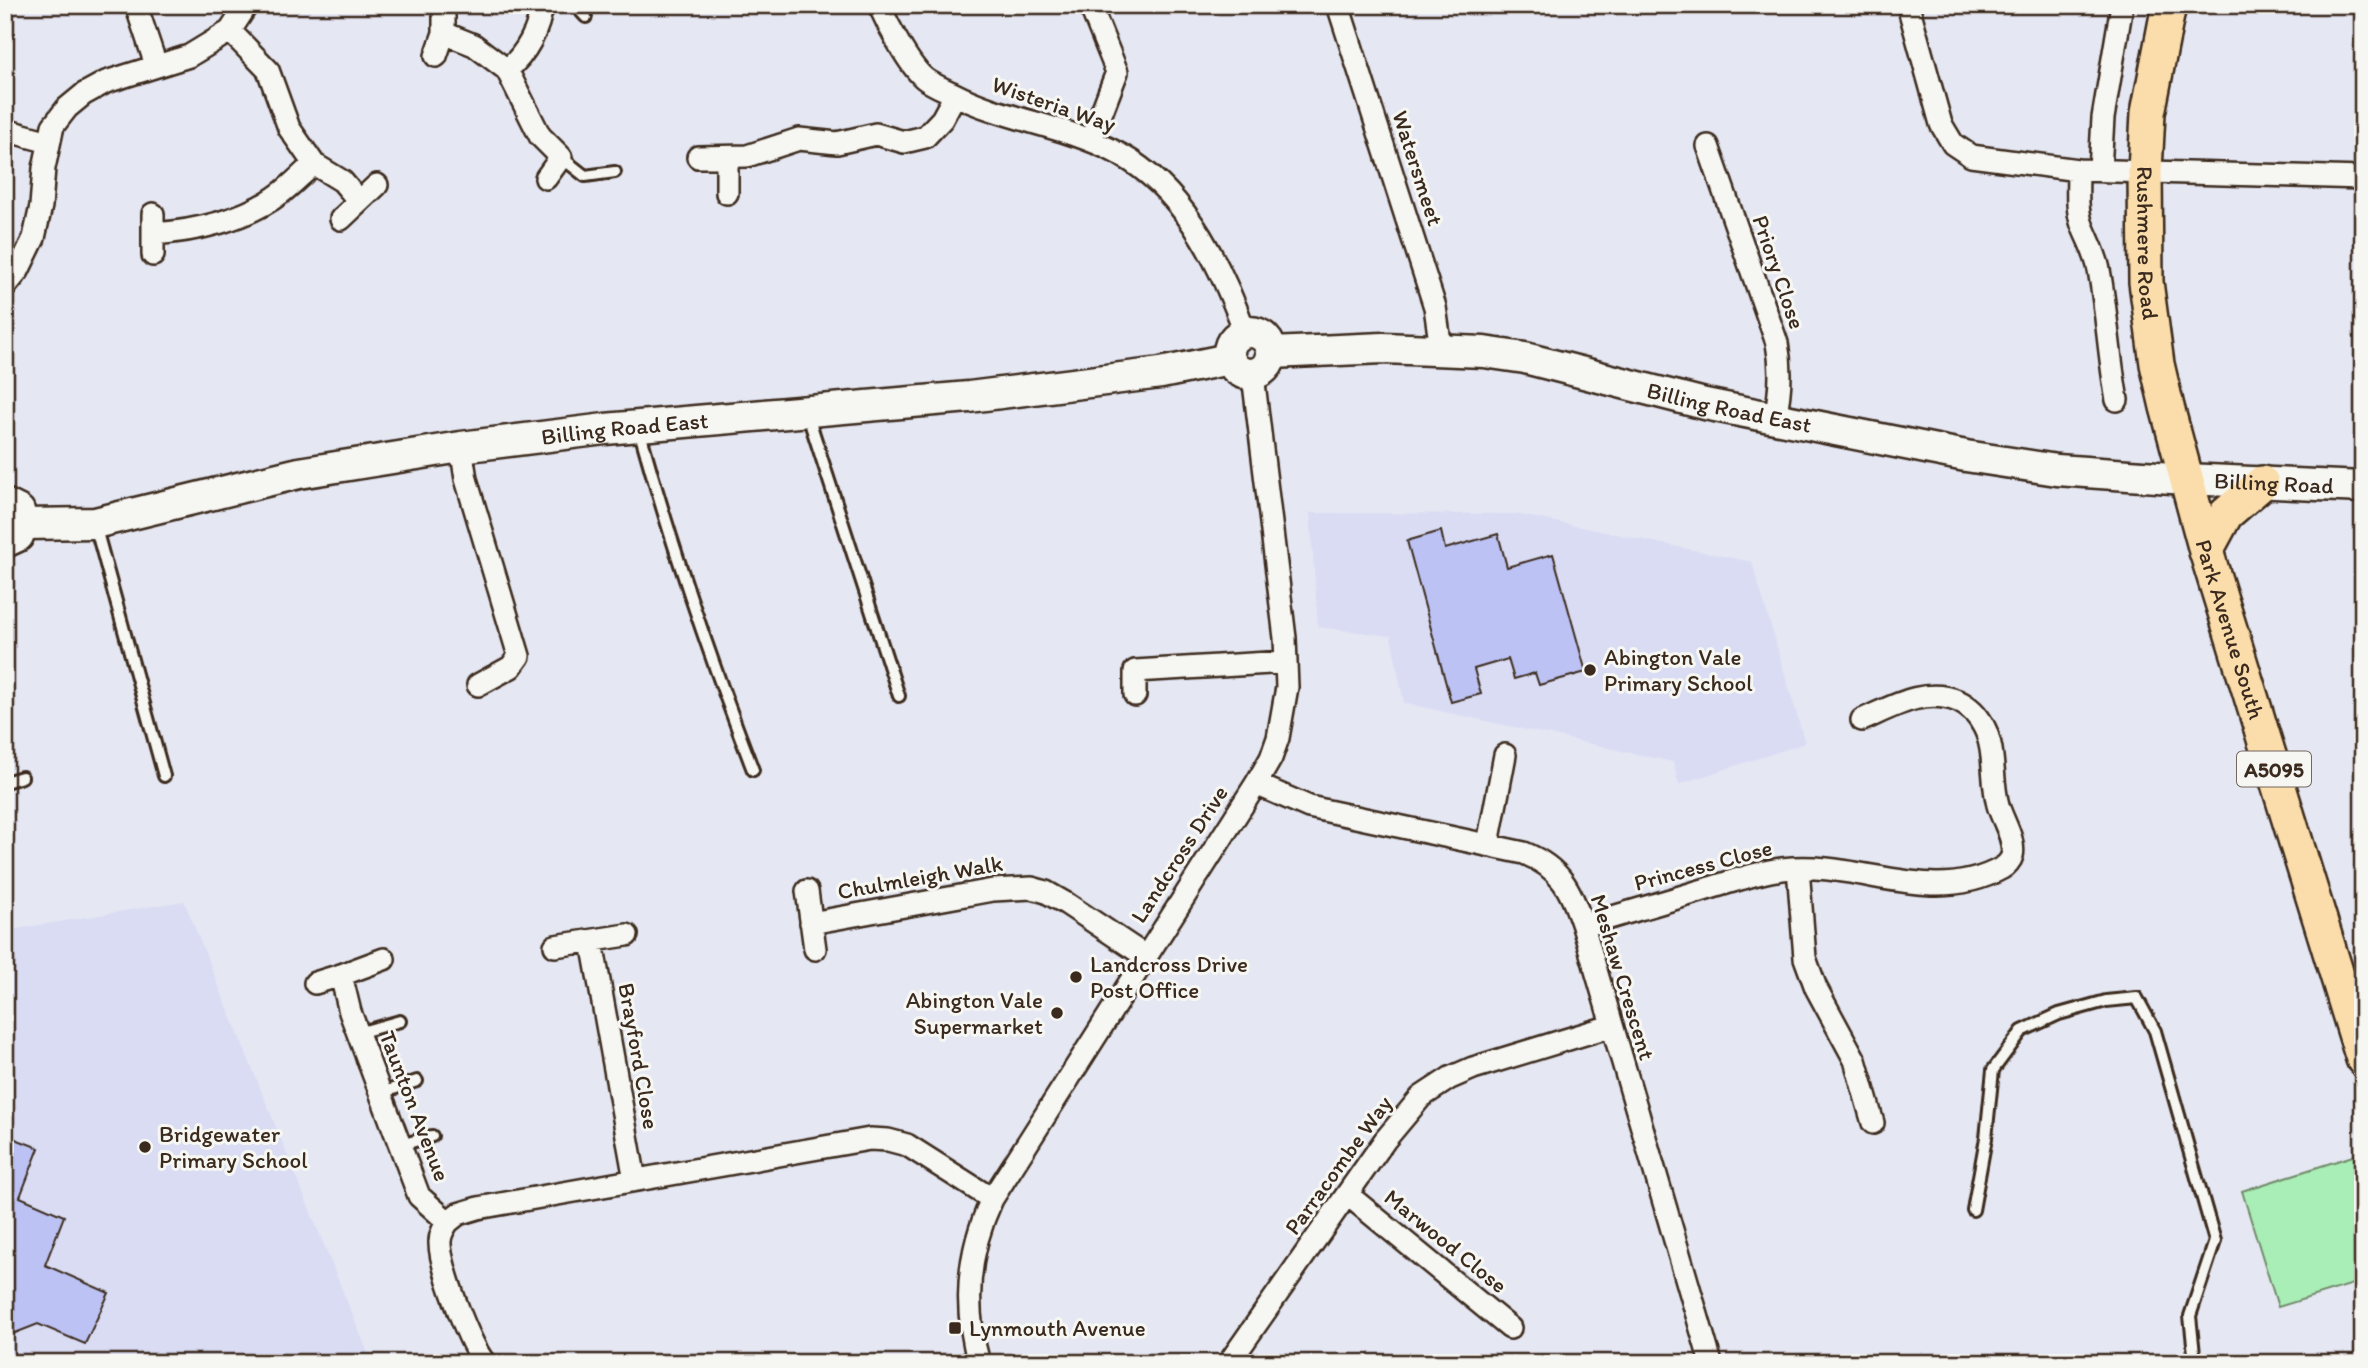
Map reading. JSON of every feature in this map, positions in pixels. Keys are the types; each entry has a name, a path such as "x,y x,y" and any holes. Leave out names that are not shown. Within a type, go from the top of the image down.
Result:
{"main road":[{"name":"Rushmere Road","path":"2169,5 2148,113 2144,172 2146,282 2150,325 2167,407 2186,479"},
{"name":"Park Avenue South","path":"2186,479 2363,1059"},
{"path":"2206,551 2226,514 2262,483"}],"street":[{"path":"136,5 156,65"},
{"path":"5,287 18,271 34,238 53,126 68,108 84,94 106,82 189,56 230,31 247,5"},
{"path":"507,70 521,58 532,38 542,5"},
{"name":"Wisteria Way","path":"879,5 892,32 924,78 955,95 1010,117 1091,139 1132,162 1157,181 1192,223 1212,259 1245,332"},
{"path":"1090,5 1117,72 1091,139"},
{"name":"Watersmeet","path":"1338,5 1435,307 1441,349"},
{"path":"1908,5 1941,124 1952,144 1971,156 2078,170 2363,178"},
{"name":"Rushmere Road","path":"2100,170 2103,118 2122,5"},
{"path":"436,56 444,24 507,70 540,136 561,157 546,178"},
{"path":"230,31 268,70 289,128 314,164 342,181 359,201"},
{"path":"698,157 747,156 800,139 837,143 876,134 904,142 925,137 942,119 955,95"},
{"path":"5,130 49,142"},
{"name":"Priory Close","path":"1708,146 1777,343 1782,366 1781,389 1775,417"},
{"path":"727,158 727,193"},
{"path":"153,234 177,232 249,212 280,194 314,164"},
{"name":"Rushmere Road","path":"2078,170 2081,222 2098,266 2116,400"},
{"path":"341,219 377,186"},
{"path":"1245,332 1235,338 1229,347 1251,362"},
{"name":"Billing Road East","path":"11,524 95,523 299,473 461,446 638,426 807,413 1067,386 1383,348 1441,349 1525,358 1705,404 1966,456 2057,470 2186,479"},
{"name":"Landcross Drive","path":"979,1363 970,1313 970,1268 979,1230 992,1199 1144,956 1256,784 1271,758 1278,738 1284,711 1286,662 1251,362"},
{"path":"461,446 466,479 519,656 511,667 478,685"},
{"name":"Billing Road","path":"2186,479 2363,487"},
{"path":"1135,695 1135,661 1286,662"},
{"name":"Princess Close","path":"1583,926 1766,872 1798,867 1913,884 1934,884 1954,883 2005,867 2012,856 2012,843 1998,805 1989,741 1984,726 1974,712 1959,702 1942,697 1919,697 1862,720"},
{"path":"1489,844 1505,755"},
{"name":"Meshaw Crescent","path":"1256,784 1309,807 1524,853 1549,865 1566,885 1583,926 1712,1363"},
{"name":"Princess Close","path":"1798,867 1805,958 1816,988 1855,1060 1873,1124"},
{"name":"Chulmleigh Walk","path":"811,923 993,890 1032,888 1046,892 1067,904 1144,956"},
{"name":"Chulmleigh Walk","path":"807,891 815,949"},
{"path":"555,946 628,935"},
{"name":"Brayford Close","path":"592,942 635,1180"},
{"path":"315,983 384,959"},
{"name":"Taunton Avenue","path":"341,975 358,1033 419,1196 448,1222"},
{"name":"Parracombe Way","path":"1235,1360 1395,1127 1421,1097 1473,1068 1611,1026"},
{"path":"485,1363 470,1337 442,1258 442,1232 448,1222 458,1214 478,1208 860,1140 888,1140 907,1144 992,1199"},
{"name":"Marwood Close","path":"1348,1195 1510,1328"}],"lane":[{"path":"575,5 586,17"},
{"path":"561,157 585,176 615,172"},
{"path":"807,413 899,695"},
{"path":"638,426 659,500 718,678 753,770"},
{"path":"95,523 164,776"},
{"path":"5,782 22,777"},
{"path":"1973,1210 1986,1138 1993,1070 2021,1031 2059,1014 2106,1001 2137,998 2155,1031 2215,1241 2190,1316 2195,1363"},
{"path":"358,1033 400,1021"},
{"path":"381,1093 417,1081"},
{"path":"401,1145 432,1136"}],"shaded area":[{"name":"Abington Vale Primary School","path":"1310,513 1516,514 1752,562 1805,743 1679,784 1673,762 1404,703 1391,636 1318,627"},
{"name":"Bridgewater Primary School","path":"184,901 372,1363 5,1363 5,931"}],"green space":[{"path":"2359,1154 2363,1167 2363,1281 2278,1307 2242,1191"}],"building":[{"path":"1441,531 1445,549 1498,534 1507,567 1553,554 1586,672 1539,685 1535,673 1514,679 1508,659 1474,669 1481,694 1451,702 1407,541"},
{"path":"5,1135 39,1148 20,1197 64,1216 45,1265 109,1293 85,1344 38,1324 5,1337"}],"place":[{"name":"Abington Vale Primary School","path":"1590,670"},
{"name":"Landcross Drive Post Office","path":"1076,977"},
{"name":"Abington Vale Supermarket","path":"1057,1013"},
{"name":"Bridgewater Primary School","path":"145,1147"},
{"name":"Lynmouth Avenue","path":"955,1328"}]}
